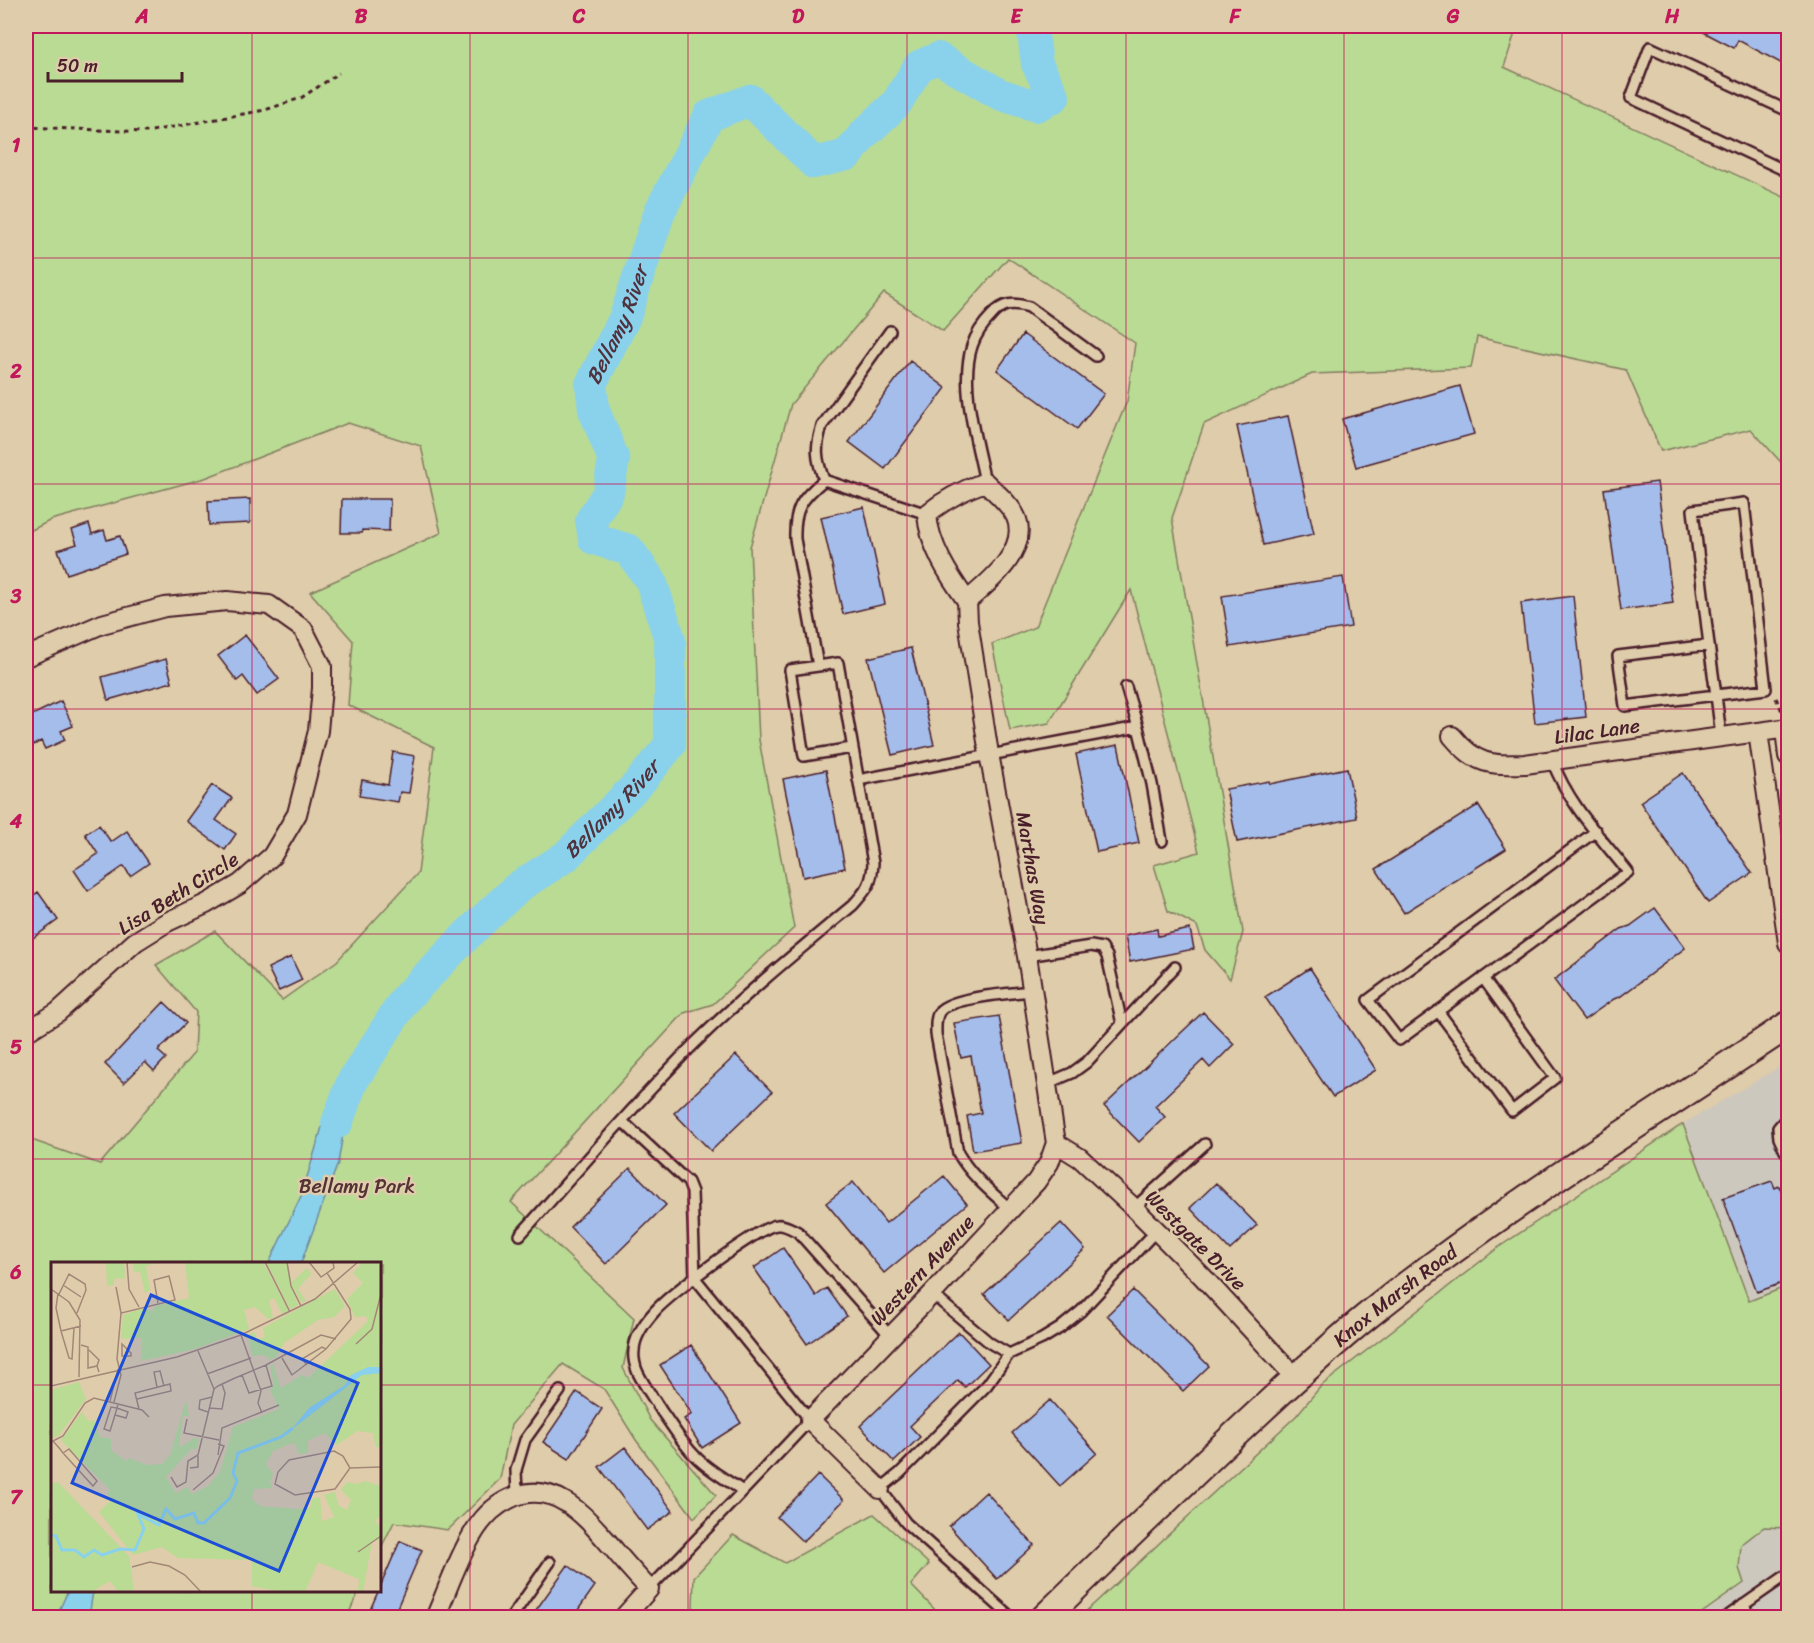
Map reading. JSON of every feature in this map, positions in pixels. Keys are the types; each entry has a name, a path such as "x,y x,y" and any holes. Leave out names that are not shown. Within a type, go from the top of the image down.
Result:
{"main road":[{"name":"Knox Marsh Road","path":"1044,1617 1296,1378 1364,1318 1428,1268 1533,1195 1788,1025"}],"street":[{"path":"927,514 943,500 964,489 985,482 1011,508 1017,519 1019,532 1015,547 1007,562 967,601"},
{"name":"Marthas Way","path":"927,514 928,529 934,545 967,601 968,622 989,754 1027,956 1056,1143"},
{"name":"Lisa Beth Circle","path":"26,657 102,624 165,607 227,601 269,605 303,629 322,666 322,688 318,731 297,814 272,856 240,884 206,904 167,922 135,942 58,1012 26,1032"},
{"path":"1786,725 1788,756"},
{"name":"Lilac Lane","path":"1452,736 1473,757 1486,763 1502,765 1525,764 1758,732 1786,725"},
{"path":"1758,732 1788,943"},
{"name":"Western Avenue","path":"810,1420 1036,1182 1048,1163 1056,1143"},
{"name":"Westgate Drive","path":"1056,1143 1080,1158 1134,1208 1202,1276 1296,1378"},
{"path":"810,1420 879,1489"},
{"path":"437,1617 462,1554 483,1519 499,1504 517,1495 532,1492 553,1496 572,1505 588,1519 649,1589 623,1617"}],"lane":[{"path":"1788,111 1650,47 1631,98 1788,172"},
{"path":"985,482 971,416 968,377 972,346 981,327 995,312 1017,303 1029,307 1096,356"},
{"path":"824,480 818,462 816,445 822,426 890,331"},
{"path":"824,480 927,514"},
{"path":"818,666 795,539 795,521 798,507 807,494 824,480"},
{"path":"1709,645 1618,656 1625,706 1716,695 1766,688 1744,503 1693,510 1709,645 1716,695 1721,736"},
{"path":"520,1235 694,1044 740,1001 853,905 866,891 873,878 873,864 838,663 790,670 804,756 852,748"},
{"path":"1126,687 1152,783 1162,841"},
{"path":"858,780 1138,727"},
{"path":"1552,760 1565,788 1628,872 1399,1040 1368,1000 1596,831"},
{"path":"1027,956 1091,946 1102,948 1107,956 1122,1024"},
{"path":"1046,1084 1072,1073 1087,1062 1175,967"},
{"path":"1438,1011 1512,1111 1555,1078 1483,978"},
{"path":"1010,1209 975,1178 958,1153 936,1034 936,1021 940,1011 961,1000 1032,991"},
{"path":"1788,1116 1778,1128 1779,1138 1788,1153"},
{"path":"622,1121 688,1182 692,1192 695,1278 810,1420 649,1589"},
{"path":"1134,1208 1205,1144"},
{"path":"743,1491 697,1458 683,1442 637,1371 633,1350 641,1329 654,1312 668,1298 755,1234 777,1224 788,1226 798,1232 891,1337"},
{"path":"1012,1617 906,1523 879,1489 900,1473 987,1385 1009,1354 1042,1339 1081,1311 1156,1231"},
{"path":"932,1294 990,1343 1009,1354"},
{"path":"517,1495 516,1470 523,1447 533,1428 560,1391"},
{"path":"511,1617 550,1562"},
{"path":"1725,1617 1788,1574"},
{"path":"1743,1605 1752,1617"}],"path":[{"path":"26,127 146,132 265,110 301,98 339,73"},
{"path":"1766,688 1776,699 1786,725"}],"shaded area":[{"path":"1788,1062 1788,1286 1750,1301 1683,1124"},
{"path":"1764,1527 1788,1528 1788,1617 1696,1618 1744,1583 1739,1568 1741,1545"}],"green space":[{"name":"Bellamy Park","path":"26,26 1501,26 1515,33 1504,67 1788,199 1788,470 1751,429 1661,451 1626,370 1477,337 1471,368 1312,374 1204,424 1172,518 1243,932 1230,979 1205,950 1197,926 1168,911 1154,865 1199,852 1131,590 1049,723 1010,730 992,644 1035,627 1127,401 1135,343 1008,258 943,331 884,293 791,404 750,547 759,740 794,928 713,1004 684,1013 511,1202 634,1318 623,1368 650,1420 716,1495 694,1518 636,1440 604,1389 563,1364 511,1425 500,1479 448,1530 394,1522 381,1548 381,1262 51,1262 51,1592 359,1592 347,1617 26,1617 26,1138 100,1164 194,1053 196,1012 156,965 215,931 282,1000 337,961 418,873 434,747 348,705 353,641 310,592 441,533 421,446 348,423 205,478 51,520 26,533"},
{"path":"1683,1124 1749,1301 1788,1286 1788,1528 1764,1527 1741,1545 1739,1568 1744,1583 1696,1617 1080,1617 1296,1416 1321,1386 1499,1247"},
{"path":"874,1514 929,1564 911,1585 942,1617 698,1617 693,1606 694,1577 733,1535 785,1563"}],"water":[{"path":"352,1082 338,1163 301,1262 269,1262 302,1194 322,1127"},
{"path":"68,1592 93,1592 89,1617 56,1617"}],"building":[{"path":"1692,26 1788,26 1788,67 1738,40 1734,48"},
{"path":"1023,334 1104,394 1077,429 997,370"},
{"path":"910,361 946,388 885,469 849,442"},
{"path":"1460,386 1474,434 1356,467 1342,419"},
{"path":"1288,416 1314,534 1263,545 1237,426"},
{"path":"1657,482 1673,603 1621,610 1604,489"},
{"path":"250,499 250,523 209,525 208,501"},
{"path":"342,499 390,499 389,531 362,530 362,533 341,533"},
{"path":"864,507 885,604 843,614 821,517"},
{"path":"89,524 92,534 104,530 107,540 120,536 126,554 67,574 58,550 77,544 72,530"},
{"path":"1343,577 1351,627 1230,647 1222,596"},
{"path":"1573,596 1586,717 1535,723 1521,603"},
{"path":"245,635 279,679 257,695 243,676 237,681 218,656"},
{"path":"911,648 934,745 892,755 868,658"},
{"path":"166,659 172,682 108,700 102,677"},
{"path":"61,701 73,726 61,731 65,740 45,749 41,741 26,749 26,718"},
{"path":"1118,745 1139,843 1097,852 1076,754"},
{"path":"393,752 415,756 409,793 400,792 398,802 359,796 362,780 388,785"},
{"path":"1347,768 1357,818 1237,842 1226,789 1269,781 1270,784"},
{"path":"826,770 845,868 803,877 783,779"},
{"path":"1683,773 1752,873 1708,903 1640,802"},
{"path":"212,785 232,798 216,820 236,834 225,850 186,821"},
{"path":"1478,805 1506,849 1404,913 1376,869"},
{"path":"99,825 111,842 127,831 149,863 130,876 124,866 88,891 74,870 98,854 85,834"},
{"path":"38,892 58,920 26,943 26,901"},
{"path":"1655,908 1685,948 1621,996 1584,1020 1554,980 1621,929 1630,926"},
{"path":"1157,929 1158,936 1190,929 1194,949 1130,962 1125,936"},
{"path":"291,957 302,980 279,991 268,968"},
{"path":"1310,968 1376,1070 1333,1097 1265,997"},
{"path":"164,1002 186,1023 158,1051 166,1058 154,1071 145,1062 124,1083 105,1064"},
{"path":"1203,1012 1234,1044 1210,1068 1203,1060 1155,1106 1165,1117 1139,1142 1104,1106"},
{"path":"999,1016 1022,1143 973,1151 967,1116 981,1113 971,1056 961,1058 954,1023"},
{"path":"736,1055 772,1092 711,1151 674,1113"},
{"path":"630,1168 666,1205 606,1264 570,1227"},
{"path":"944,1176 967,1204 884,1273 826,1203 853,1182 886,1223"},
{"path":"1772,1181 1775,1188 1779,1186 1782,1192 1788,1190 1788,1281 1757,1292 1723,1198"},
{"path":"1216,1183 1257,1225 1230,1250 1190,1208"},
{"path":"1061,1223 1085,1249 1009,1320 984,1294"},
{"path":"783,1248 816,1296 827,1288 847,1316 807,1344 754,1268"},
{"path":"1133,1290 1209,1366 1183,1391 1107,1315"},
{"path":"959,1332 989,1364 965,1387 958,1380 910,1426 920,1437 894,1462 860,1426"},
{"path":"691,1345 741,1423 702,1448 684,1419 692,1414 660,1365"},
{"path":"577,1392 602,1409 569,1459 543,1442"},
{"path":"1050,1400 1097,1453 1060,1486 1012,1433"},
{"path":"625,1447 673,1511 647,1530 599,1467"},
{"path":"818,1475 844,1500 803,1542 777,1517"},
{"path":"986,1492 1034,1545 997,1579 949,1526"},
{"path":"400,1541 422,1550 393,1617 367,1617 378,1592 381,1592 381,1585"},
{"path":"568,1565 595,1586 573,1617 531,1617"}],"waterway":[{"name":"Bellamy River","path":"337,1123 352,1082 405,999 469,933 518,887 565,857 638,784 670,745 670,640 651,581 629,550 594,539 591,520 608,493 614,460 594,410 591,384 625,317 660,211 709,116 750,100 814,163 847,155 864,134 896,104 919,66 938,58 999,94 1036,106 1054,97 1037,64 1032,26"}]}
